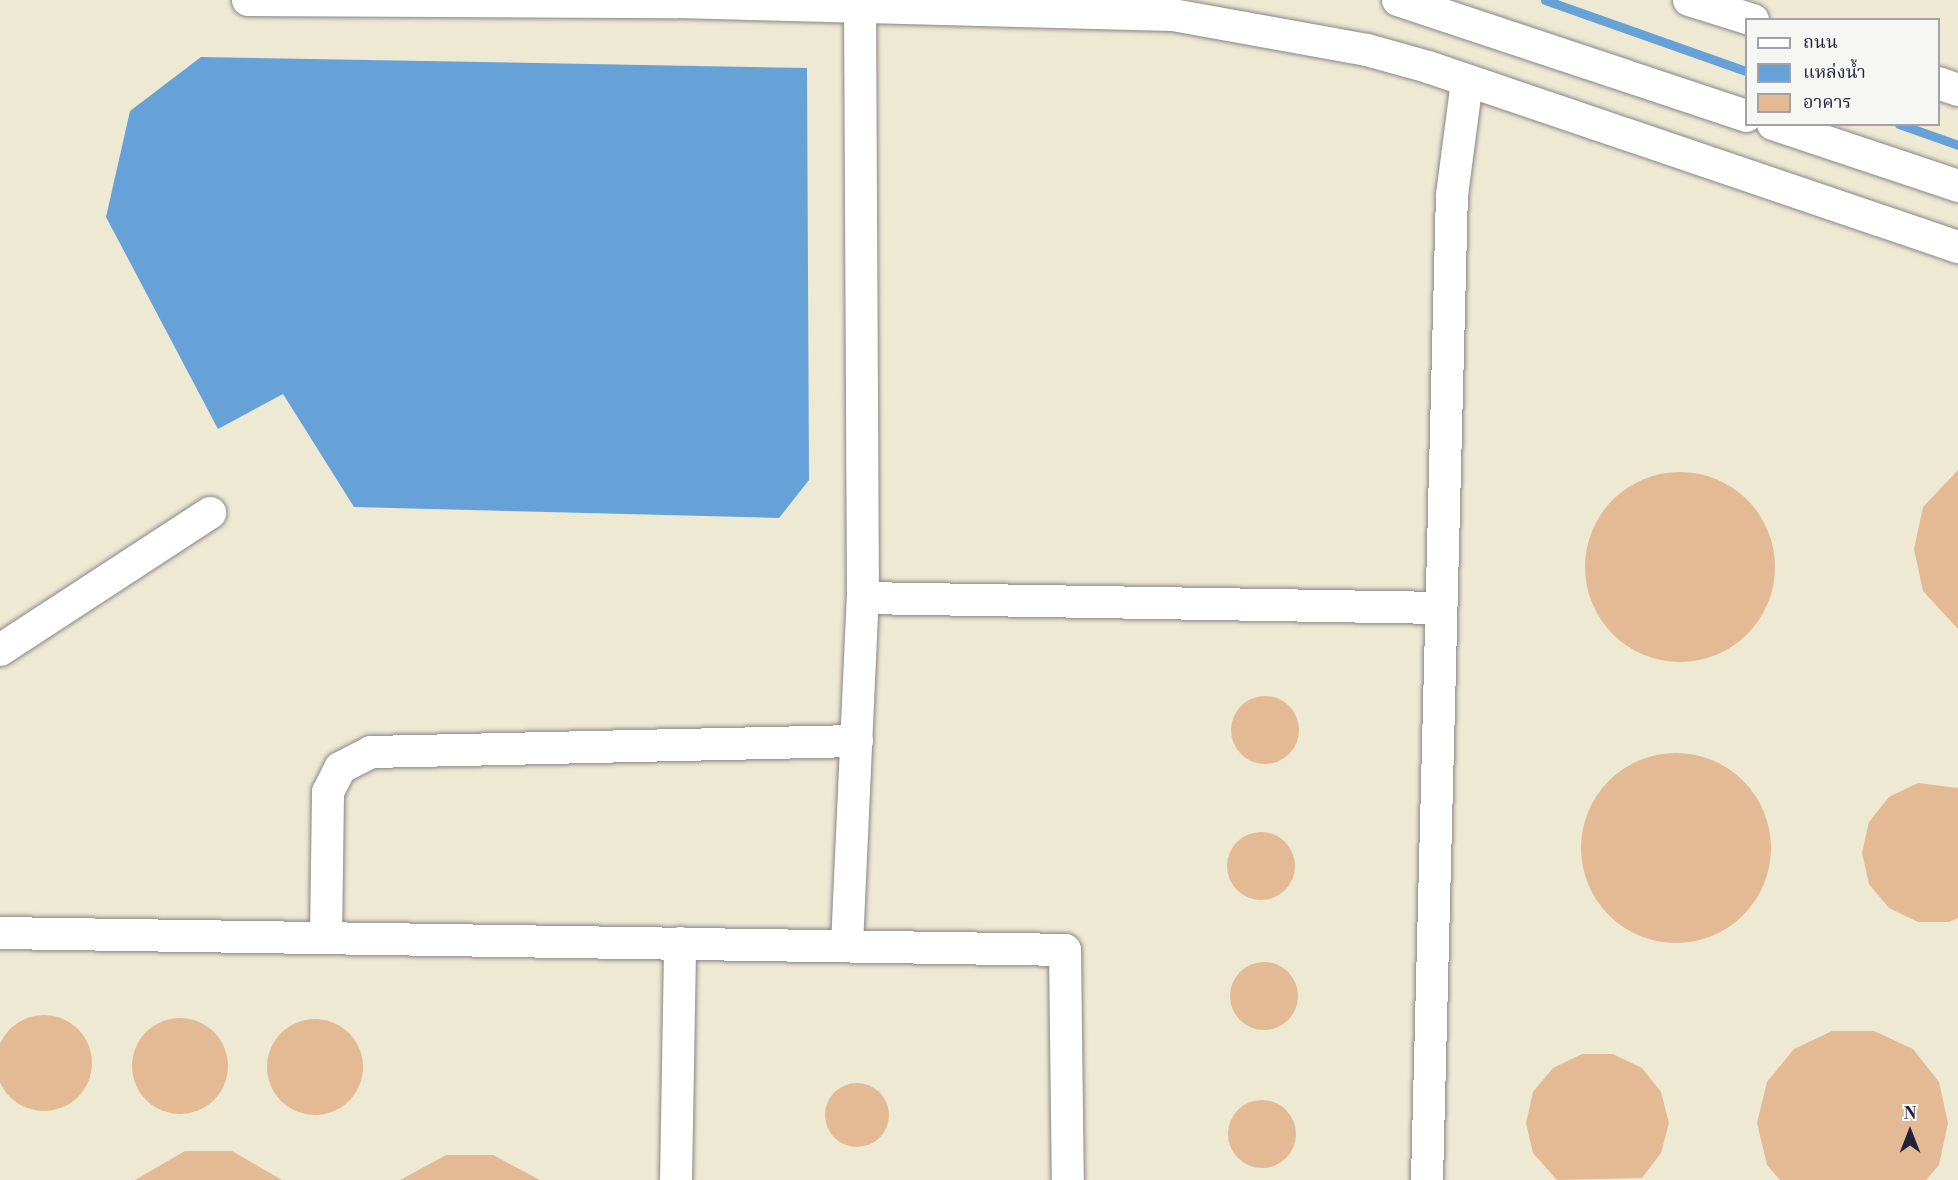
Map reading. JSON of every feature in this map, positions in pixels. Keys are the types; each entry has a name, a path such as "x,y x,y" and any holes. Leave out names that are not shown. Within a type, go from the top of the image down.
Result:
{"lane":[{"path":"248,0 860,7 1173,15 1367,50 1467,81 1958,247"},
{"path":"1398,0 1745,116"},
{"path":"1689,0 1747,18"},
{"path":"847,945 863,598 860,7"},
{"path":"1427,1180 1452,195 1467,81"},
{"path":"1940,84 1958,90"},
{"path":"1779,126 1958,186"},
{"path":"0,650 210,513"},
{"path":"863,598 1441,608"},
{"path":"326,938 327,792 340,768 371,752 857,741"},
{"path":"0,933 1065,950 1068,1180"},
{"path":"676,1180 680,943"}],"water":[{"path":"201,57 807,68 809,480 779,518 354,507 283,394 218,429 106,217 130,111"}],"building":[{"path":"1958,470 1958,629 1923,591 1914,549 1923,507"},
{"path":"1680,472 1716,479 1733,488 1747,500 1759,514 1768,531 1775,567 1768,603 1759,620 1747,634 1733,646 1716,655 1680,662 1644,655 1627,646 1613,634 1601,620 1592,603 1585,567 1592,531 1601,514 1613,500 1627,488 1644,479"},
{"path":"1265,696 1278,699 1289,706 1296,717 1299,730 1296,743 1289,754 1278,761 1265,764 1252,761 1241,754 1234,743 1231,730 1234,717 1241,706 1252,699"},
{"path":"1667,753 1685,753 1721,764 1743,781 1755,795 1764,812 1771,848 1764,884 1755,901 1743,915 1721,932 1704,939 1685,943 1667,943 1631,932 1609,915 1597,901 1585,876 1581,857 1581,839 1592,803 1609,781 1623,769 1648,757"},
{"path":"1918,783 1958,788 1958,918 1949,922 1918,922 1889,908 1869,884 1862,853 1869,822 1889,797"},
{"path":"1261,832 1274,835 1285,842 1292,853 1295,866 1292,879 1285,890 1274,897 1261,900 1248,897 1237,890 1230,879 1227,866 1230,853 1237,842 1248,835"},
{"path":"1264,962 1277,965 1288,972 1295,983 1298,996 1295,1009 1288,1020 1277,1027 1264,1030 1251,1027 1240,1020 1233,1009 1230,996 1233,983 1240,972 1251,965"},
{"path":"35,1016 53,1016 70,1023 84,1037 91,1054 91,1072 84,1089 70,1103 53,1110 35,1110 18,1103 10,1097 -1,1078 -1,1048 4,1037 18,1023"},
{"path":"180,1018 198,1022 214,1032 224,1048 228,1066 224,1084 214,1100 198,1110 180,1114 162,1110 146,1100 136,1084 132,1066 136,1048 146,1032 162,1022"},
{"path":"315,1019 333,1023 349,1033 359,1049 363,1067 359,1085 349,1101 333,1111 315,1115 297,1111 281,1101 271,1085 267,1067 271,1049 281,1033 297,1023"},
{"path":"1832,1031 1874,1031 1913,1049 1939,1082 1948,1123 1939,1165 1926,1180 1780,1180 1767,1165 1757,1123 1767,1082 1794,1049"},
{"path":"1582,1054 1613,1054 1642,1068 1661,1092 1669,1123 1661,1153 1642,1178 1557,1180 1533,1153 1526,1123 1533,1092 1553,1068"},
{"path":"857,1083 869,1085 880,1092 887,1103 889,1115 887,1127 880,1138 869,1145 857,1147 845,1145 834,1138 827,1127 825,1115 827,1103 834,1092 845,1085"},
{"path":"1262,1100 1275,1103 1286,1110 1293,1121 1296,1134 1293,1147 1286,1158 1275,1165 1262,1168 1249,1165 1238,1158 1231,1147 1228,1134 1231,1121 1238,1110 1249,1103"},
{"path":"185,1151 232,1151 282,1180 135,1180"},
{"path":"446,1155 493,1155 540,1180 400,1180"}],"waterway":[{"path":"1545,0 1745,71"},
{"path":"1905,126 1958,145"}]}
